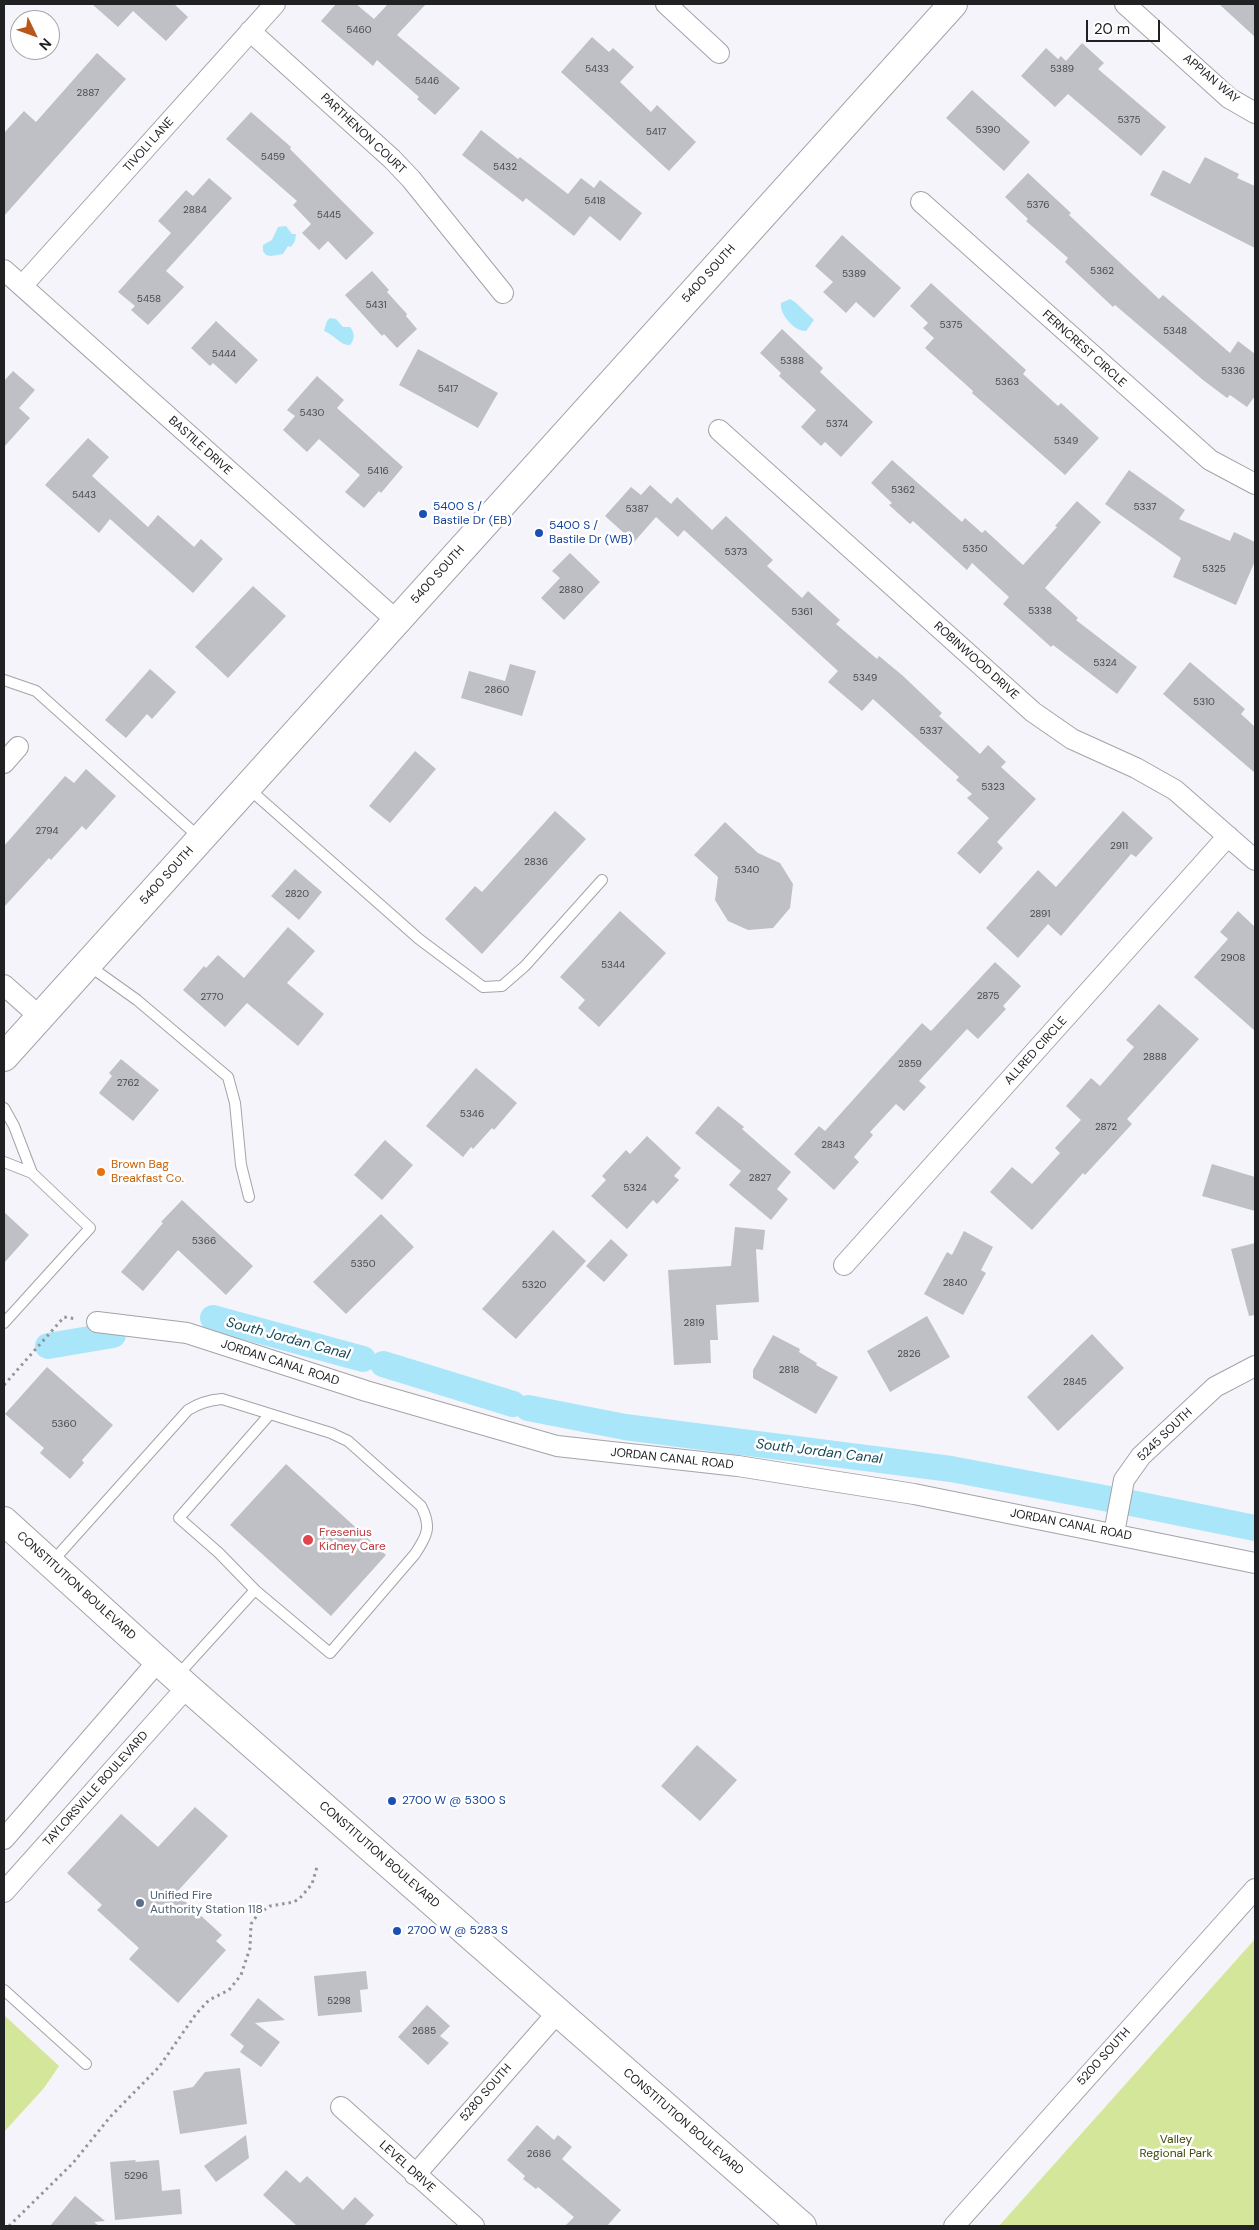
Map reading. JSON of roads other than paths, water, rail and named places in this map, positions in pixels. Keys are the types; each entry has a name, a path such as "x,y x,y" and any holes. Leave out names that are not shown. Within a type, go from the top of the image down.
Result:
{"main road":[{"name":"5400 SOUTH","path":"4,1057 953,4"},
{"name":"CONSTITUTION BOULEVARD","path":"4,1521 174,1674 802,2226"}],"street":[{"path":"666,4 719,53"},
{"name":"APPIAN WAY","path":"1124,4 1229,98 1255,113"},
{"name":"TIVOLI LANE","path":"22,286 250,31 269,6"},
{"name":"PARTHENON COURT","path":"250,31 392,159 411,179 503,293"},
{"name":"FERNCREST CIRCLE","path":"920,202 1210,460 1255,484"},
{"name":"BASTILE DRIVE","path":"4,270 397,621"},
{"name":"ROBINWOOD DRIVE","path":"719,430 1033,712 1072,739 1136,768 1175,790 1255,860"},
{"path":"4,763 18,747"},
{"name":"ALLRED CIRCLE","path":"844,1265 1228,836"},
{"path":"4,985 40,1017"},
{"name":"JORDAN CANAL ROAD","path":"97,1322 187,1333 366,1391 558,1446 738,1466 885,1489 1114,1533 1255,1563"},
{"name":"5245 SOUTH","path":"1114,1533 1124,1480 1141,1456 1215,1387 1255,1366"},
{"path":"4,1839 174,1674"},
{"name":"TAYLORSVILLE BOULEVARD","path":"4,1892 174,1674"},
{"name":"5200 SOUTH","path":"954,2226 1255,1889"},
{"name":"5280 SOUTH","path":"415,2174 558,2012"},
{"name":"LEVEL DRIVE","path":"342,2107 474,2226"}],"lane":[{"path":"4,680 36,691 201,838"},
{"path":"247,787 419,939 483,986 502,986 510,980 525,966 602,880"},
{"path":"87,965 137,1000 228,1076 235,1104 241,1165 249,1197"},
{"path":"4,1108 14,1126 32,1173"},
{"path":"4,1162 32,1173 90,1228 4,1323"},
{"path":"50,1563 188,1410 198,1404 222,1399 331,1433 348,1441 421,1506 428,1519 425,1539 415,1554 330,1653 255,1590 219,1553 179,1518 270,1414"},
{"path":"174,1674 255,1590"},
{"path":"4,1990 86,2064"}],"water":[{"path":"286,226 292,234 296,234 295,241 291,247 288,246 283,254 266,255 263,251 263,245 272,240 278,227"},
{"path":"790,299 814,320 806,331 797,329 785,317 781,303"},
{"path":"330,318 336,319 343,327 350,327 354,336 350,345 343,344 324,331"}],"waterway":[{"name":"South Jordan Canal","path":"213,1318 363,1359"},
{"name":"South Jordan Canal","path":"48,1346 113,1335"},
{"name":"South Jordan Canal","path":"383,1364 513,1404"},
{"name":"South Jordan Canal","path":"528,1408 625,1427 951,1469 1109,1499"},
{"name":"South Jordan Canal","path":"1131,1503 1255,1528"}],"place":[{"name":"5400 S / Bastile Dr (EB)","path":"423,514"},
{"name":"5400 S / Bastile Dr (WB)","path":"539,533"},
{"name":"Brown Bag Breakfast Co.","path":"101,1172"},
{"name":"Fresenius Kidney Care","path":"308,1540"},
{"name":"2700 W @ 5300 S","path":"392,1801"},
{"name":"Unified Fire Authority Station 118","path":"140,1903"},
{"name":"2700 W @ 5283 S","path":"397,1931"}],"park label":[{"name":"Valley Regional Park","path":"1176,2147"}]}
